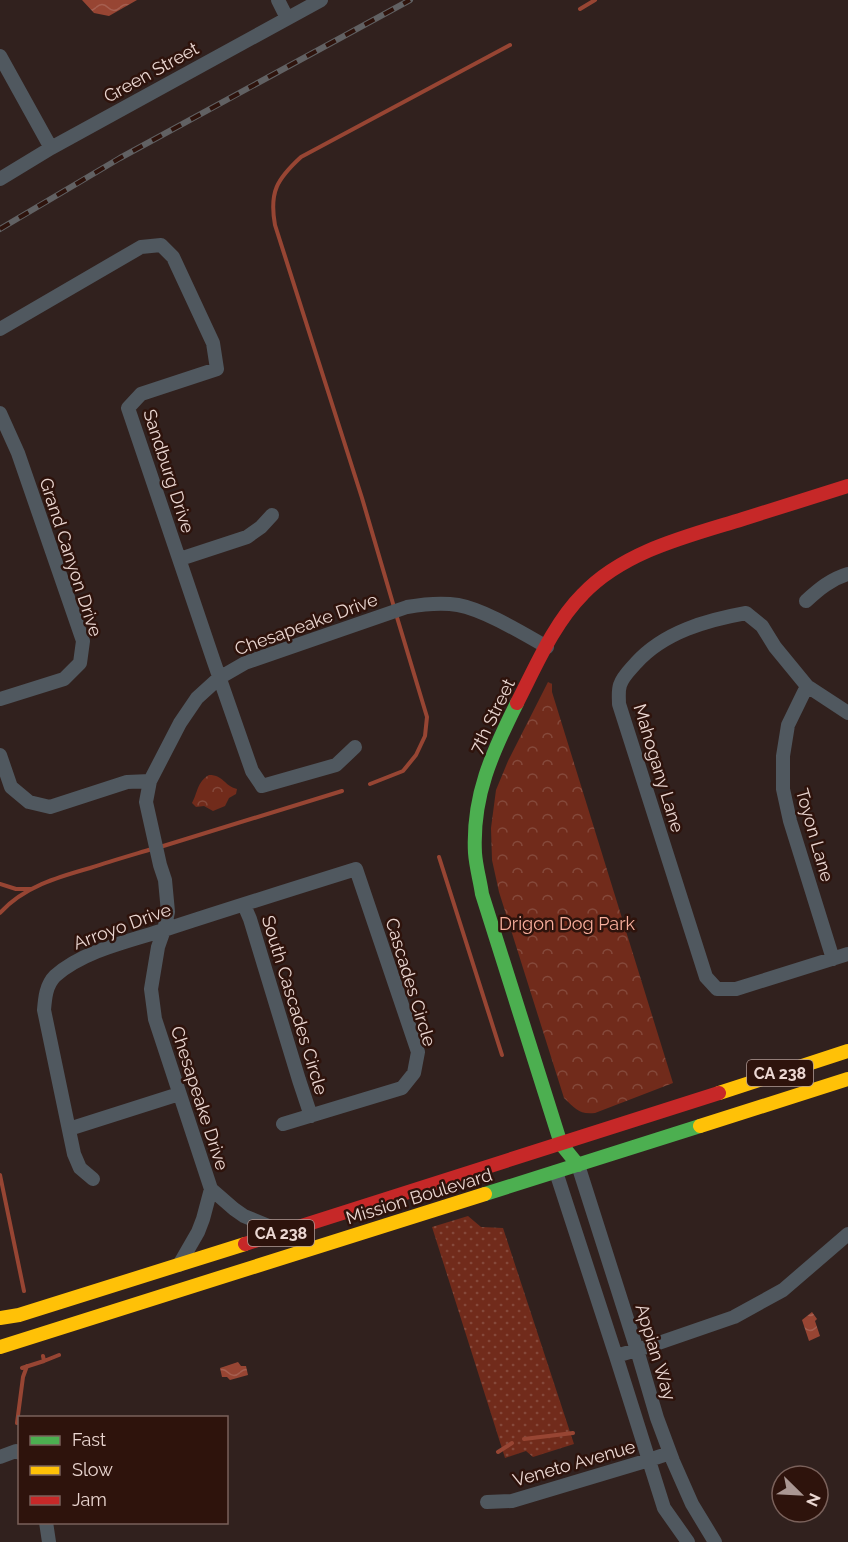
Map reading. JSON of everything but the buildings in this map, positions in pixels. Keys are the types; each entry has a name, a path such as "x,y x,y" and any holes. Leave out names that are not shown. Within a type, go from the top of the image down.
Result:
{"main road":[{"name":"7th Street","path":"578,1165 561,1144 482,894 475,856 475,816 487,765 567,612 590,587 641,553 687,536 848,486"},
{"name":"Mission Boulevard","path":"0,1318 19,1315 179,1265 848,1051"},
{"name":"Mission Boulevard","path":"0,1347 848,1079"},
{"name":"7th Street","path":"556,1172 561,1144"}],"street":[{"path":"278,0 287,18"},
{"name":"Green Street","path":"0,178 321,0"},
{"path":"0,56 51,148"},
{"name":"Sandburg Drive","path":"0,329 141,247 161,245 172,257 213,343 217,369 141,394 128,408 252,771 262,786 336,765 355,747"},
{"name":"Grand Canyon Drive","path":"0,413 18,453 82,641 80,663 64,678 0,699"},
{"path":"180,559 247,537 272,515"},
{"path":"806,601 837,577 848,574"},
{"name":"Chesapeake Drive","path":"283,1232 244,1216 211,1188 155,1019 151,989 158,947 168,912 165,880 146,802 150,781 180,723 197,698 219,678 245,663 407,607 432,603 458,605 480,612 547,647"},
{"name":"Mahogany Lane","path":"807,686 775,647 762,626 746,613 726,616 682,631 661,642 643,656 626,674 619,687 619,704 706,977 717,989 736,989 833,959"},
{"path":"807,686 848,713"},
{"name":"Toyon Lane","path":"807,686 788,725 783,756 783,789 790,821 833,959"},
{"path":"0,754 11,787 29,802 50,807 127,782 150,781"},
{"name":"Arroyo Drive","path":"69,1129 44,1010 45,993 53,978 71,964 122,943 356,869"},
{"name":"Cascades Circle","path":"283,1124 402,1088 414,1073 418,1052 356,869"},
{"name":"South Cascades Circle","path":"244,905 311,1116"},
{"path":"833,959 848,954"},
{"path":"93,1179 80,1168 74,1154 69,1129 179,1094"},
{"name":"Appian Way","path":"578,1165 657,1418 692,1503 715,1542"},
{"path":"556,1172 664,1508 688,1542"},
{"name":"Chesapeake Drive","path":"179,1265 198,1232 211,1188"},
{"path":"616,1356 734,1317 783,1290 848,1234"},
{"path":"0,1456 18,1452"},
{"name":"Veneto Avenue","path":"487,1502 512,1501 670,1453"},
{"path":"46,1524 49,1542"}],"green space":[{"name":"Drigon Dog Park","path":"548,682 552,684 552,692 673,1083 595,1113 581,1112 564,1098 499,892 492,860 491,828 496,790"},
{"path":"209,775 218,777 237,789 236,794 229,798 225,806 213,811 204,806 196,807 192,803 200,784"},
{"path":"468,1216 481,1227 503,1228 574,1444 533,1457 526,1451 505,1458 432,1227"}],"water":[{"path":"82,0 137,0 109,16 94,13"},
{"path":"812,1312 817,1319 815,1321 820,1336 809,1341 802,1320"},
{"path":"238,1362 241,1366 246,1366 248,1375 230,1380 222,1377 220,1368"}],"waterway":[{"path":"580,9 595,0"},
{"path":"394,607 362,498 275,225 274,195 281,179 301,157 510,45"},
{"path":"370,784 403,771 416,755 425,736 427,717 396,614"},
{"path":"160,847 342,791"},
{"path":"0,913 19,896 42,884 152,849"},
{"path":"439,857 502,1055"},
{"path":"0,884 16,889 31,889"},
{"path":"0,1175 24,1291"},
{"path":"44,1361 59,1355"},
{"path":"22,1368 44,1361 43,1356"},
{"path":"17,1423 23,1377 27,1366"},
{"path":"524,1439 573,1433"},
{"path":"498,1452 512,1443"}],"railway":[{"path":"0,229 120,158 410,0"}],"traffic: fast":[{"path":"517,703 492,757 480,794 475,832 476,858 482,894 561,1144 578,1165"},
{"path":"485,1194 700,1126"}],"traffic: slow":[{"path":"719,1093 848,1051"},
{"path":"700,1126 848,1079"},
{"path":"0,1347 485,1194"},
{"path":"0,1318 19,1315 245,1244"}],"traffic: jam":[{"path":"517,703 563,618 599,579 637,556 679,539 848,486"},
{"path":"245,1244 719,1093"}]}
